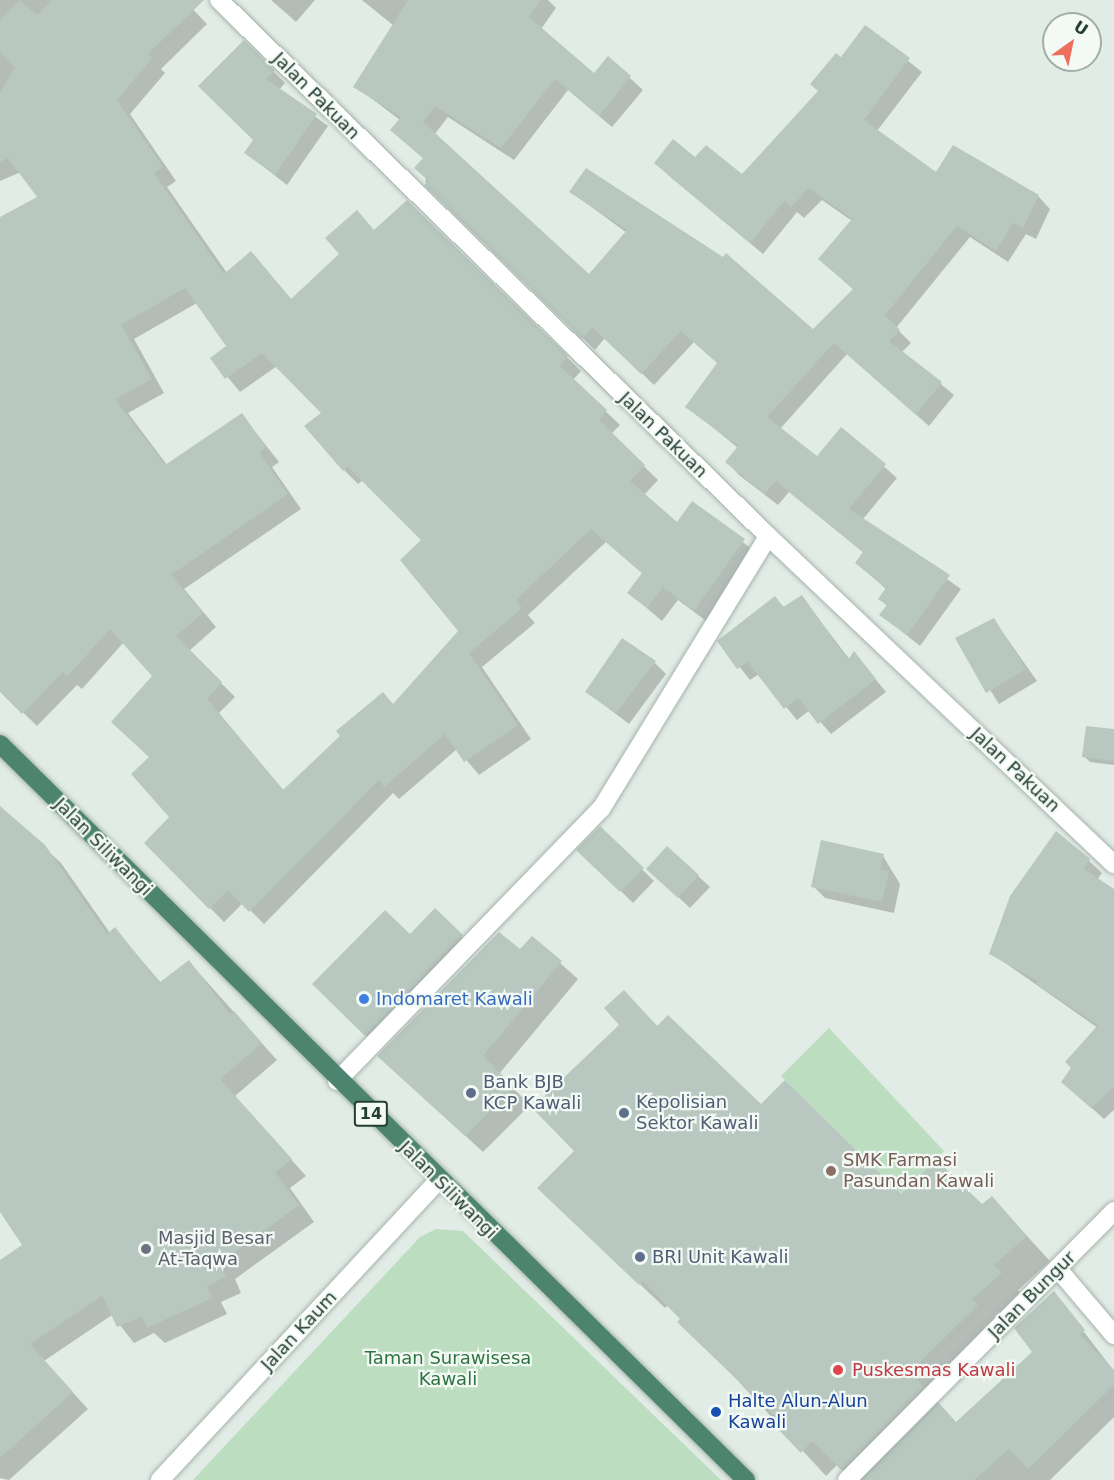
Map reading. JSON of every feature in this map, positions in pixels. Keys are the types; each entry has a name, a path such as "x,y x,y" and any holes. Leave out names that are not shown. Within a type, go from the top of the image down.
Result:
{"highway":[{"name":"Jalan Siliwangi","path":"0,744 438,1181 746,1480"}],"street":[{"name":"Jalan Pakuan","path":"219,0 768,536 1114,864"},
{"path":"337,1081 601,809 768,536"},
{"name":"Jalan Kaum","path":"160,1480 438,1181"},
{"name":"Jalan Bungur","path":"847,1480 1114,1211"},
{"path":"1058,1269 1114,1335"}],"green space":[{"path":"829,1028 944,1151 901,1194 781,1076"},
{"name":"Taman Surawisesa Kawali","path":"436,1229 463,1231 721,1480 193,1480 420,1237"}],"building":[{"path":"20,0 37,15 52,0 204,0 148,54 152,58 117,100 163,167 154,173 224,274 251,251 291,299 339,254 325,238 357,210 374,230 407,200 568,356 560,366 607,410 599,420 645,465 630,481 677,522 692,501 745,539 694,611 663,587 647,608 627,593 642,573 591,529 516,600 522,608 469,653 518,725 464,762 445,734 384,787 379,780 249,912 228,890 209,909 144,843 169,817 131,774 149,757 111,722 152,676 110,629 67,677 63,672 22,714 0,692 0,217 37,197 8,158 0,162 0,92 15,67 0,52 0,20","holes":["185,288 226,346 210,358 225,379 262,353 321,413 304,426 343,471 348,467 421,540 400,560 458,631 393,704 383,692 336,731 340,736 283,790 207,699 222,682 176,636 203,613 171,575 288,494 259,452 266,447 242,413 165,465 115,399 152,379 121,325"]},
{"path":"408,0 541,0 529,17 594,73 608,56 631,76 599,116 555,79 501,148 435,106 423,122 589,274 627,230 569,192 586,168 723,257 726,253 813,329 853,289 818,259 852,219 809,188 791,207 784,201 750,243 654,163 673,139 695,157 706,145 742,174 818,91 810,84 836,53 841,57 865,25 910,58 864,120 936,172 953,145 1039,195 1023,228 1013,223 996,251 957,226 885,315 900,330 889,341 942,382 916,415 834,343 767,417 817,456 841,427 886,464 849,509 950,575 907,635 879,615 887,605 878,599 886,588 855,563 863,552 776,481 765,494 725,462 738,446 685,407 717,363 681,331 641,374 592,327 582,339 424,185 429,181 414,168 423,158 390,130 401,117 353,87"},
{"path":"244,40 275,70 266,79 317,114 275,175 244,153 253,140 198,86"},
{"path":"802,595 848,660 854,651 876,679 818,724 798,698 784,709 748,662 737,669 717,641 775,596 783,607"},
{"path":"994,618 1026,669 986,693 955,638"},
{"path":"622,638 656,661 616,713 585,692"},
{"path":"1086,726 1114,729 1114,761 1082,757"},
{"path":"0,806 45,845 107,934 115,927 159,983 189,960 230,1014 234,1011 262,1043 220,1079 292,1159 275,1172 299,1205 220,1263 226,1277 207,1286 212,1298 147,1328 142,1316 117,1327 102,1296 30,1344 73,1392 0,1458 0,1260 22,1245 0,1212"},
{"path":"600,826 644,868 620,892 576,850"},
{"path":"1056,831 1090,859 1084,869 1114,889 1114,1087 1091,1108 1061,1082 1071,1068 1065,1062 1098,1025 1036,984 1038,981 989,954 1010,896"},
{"path":"821,840 884,854 880,870 889,871 882,902 811,887"},
{"path":"667,846 699,875 678,898 646,869"},
{"path":"435,908 463,935 365,1036 312,984 385,910 410,934"},
{"path":"499,932 520,949 532,936 562,961 483,1056 514,1087 465,1136 377,1056"},
{"path":"624,990 657,1026 668,1015 761,1104 785,1080 901,1194 936,1159 982,1204 992,1196 1027,1236 994,1265 1002,1273 972,1299 978,1305 910,1372 924,1387 841,1470 812,1441 801,1453 776,1427 781,1422 677,1322 680,1319 643,1281 639,1285 537,1188 574,1151 532,1108 619,1025 604,1008"},
{"path":"1054,1291 1085,1330 1080,1335 1114,1370 1114,1385 1028,1469 1009,1449 974,1480 863,1480 939,1403 956,1422 1032,1352 1014,1328"}],"place":[{"name":"Indomaret Kawali","path":"364,999"},
{"name":"Bank BJB KCP Kawali","path":"471,1093"},
{"name":"Kepolisian Sektor Kawali","path":"624,1113"},
{"name":"SMK Farmasi Pasundan Kawali","path":"831,1171"},
{"name":"Masjid Besar At-Taqwa","path":"146,1249"},
{"name":"BRI Unit Kawali","path":"640,1257"},
{"name":"Puskesmas Kawali","path":"838,1370"},
{"name":"Halte Alun-Alun Kawali","path":"716,1412"}]}
